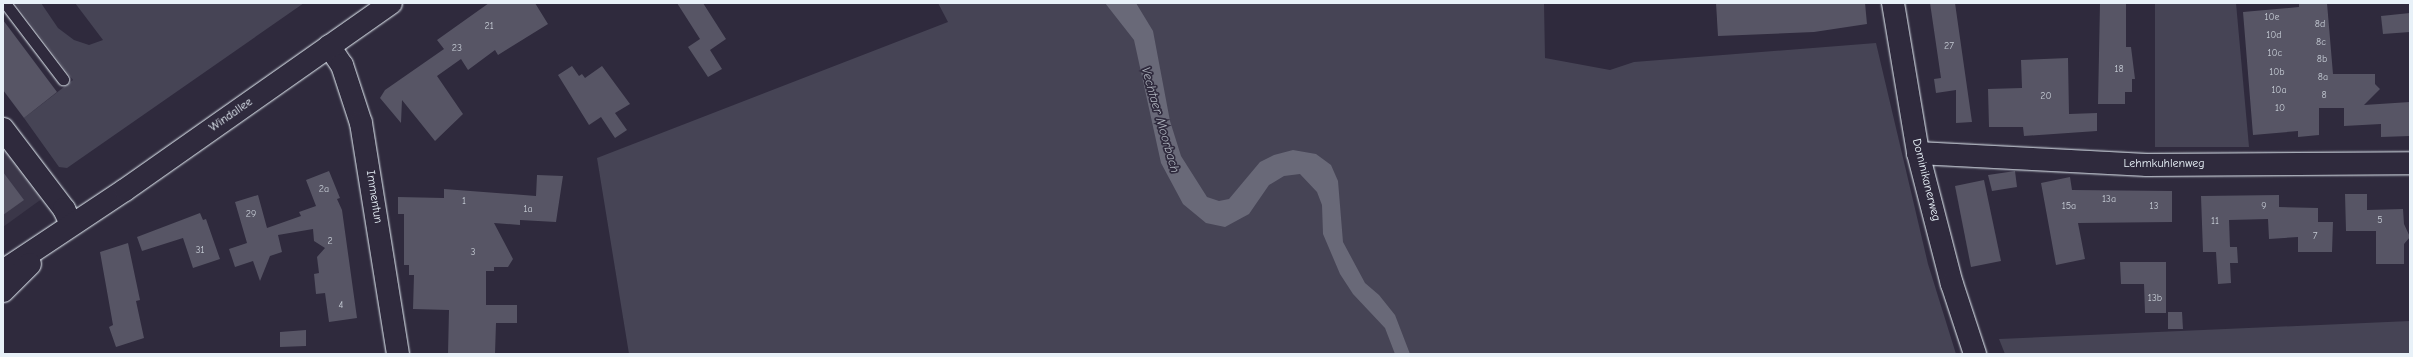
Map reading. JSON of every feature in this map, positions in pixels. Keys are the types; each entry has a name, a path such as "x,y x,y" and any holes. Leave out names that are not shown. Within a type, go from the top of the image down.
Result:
{"street":[{"name":"Windallee","path":"3,271 71,224 125,190 391,3"},
{"name":"Dominikanerweg","path":"1893,3 1918,153 1952,284 1975,354"},
{"name":"Immentun","path":"329,46 342,65 361,123 398,354"},
{"path":"3,129 64,209 71,224"},
{"name":"Lehmkuhlenweg","path":"1918,153 2147,164 2410,163"},
{"name":"Windallee","path":"3,291 71,224"}],"lane":[{"path":"4,3 63,79"}],"shaded area":[{"path":"15,3 41,3 58,28 74,40 89,45 103,40 75,3 304,3 67,168 59,167 24,118 73,80"},
{"path":"938,3 1544,3 1545,58 1610,70 1634,62 1876,43 1928,264 1956,354 629,354 597,158 948,22"},
{"path":"2155,3 2236,3 2249,147 2155,147"},
{"path":"3,146 43,198 3,227"},
{"path":"2410,321 2410,354 2005,354 1999,339"}],"water":[{"name":"Vechtaer Moorbach","path":"1105,3 1136,3 1153,31 1170,121 1181,156 1207,197 1219,201 1229,199 1260,162 1274,155 1293,150 1316,154 1331,165 1338,181 1343,242 1365,283 1379,295 1395,315 1410,354 1395,354 1385,328 1353,294 1340,274 1323,234 1322,205 1317,192 1300,174 1284,176 1269,185 1249,214 1225,227 1206,223 1183,204 1161,163 1134,40"}],"building":[{"path":"489,3 535,3 548,24 498,55 495,50 468,70 461,59 437,76 463,114 435,141 402,100 401,123 380,98 385,90 444,49 437,40"},
{"path":"677,3 703,3 726,39 710,50 722,69 708,77 688,47 700,39"},
{"path":"1716,3 1865,3 1867,24 1814,32 1718,36"},
{"path":"1930,3 1955,3 1972,122 1956,123 1956,90 1936,93 1934,79 1941,78"},
{"path":"2100,3 2126,3 2126,47 2131,47 2135,79 2132,79 2132,92 2125,92 2125,104 2098,104"},
{"path":"2299,3 2327,3 2333,74 2375,74 2375,84 2380,89 2364,105 2410,102 2410,136 2381,137 2381,124 2344,126 2344,108 2319,108 2319,135 2298,137 2298,131 2253,135 2243,12 2299,7"},
{"path":"2410,13 2410,32 2383,34 2381,16"},
{"path":"3,20 57,92 24,118 3,90"},
{"path":"2068,58 2069,114 2097,113 2097,131 2024,136 2023,127 1989,127 1988,89 2022,88 2021,60"},
{"path":"572,66 579,76 582,74 585,78 602,66 630,104 615,113 627,130 615,138 601,117 589,125 558,75"},
{"path":"329,171 340,198 337,199 342,210 357,318 329,322 325,293 316,294 314,274 319,273 317,257 325,248 314,241 313,229 278,235 282,252 270,256 260,281 253,261 235,267 229,249 247,243 235,202 258,195 267,228 301,216 299,212 316,206 306,180"},
{"path":"2015,171 2017,187 1992,191 1988,175"},
{"path":"3,172 24,200 3,215"},
{"path":"537,175 563,176 556,222 520,220 520,225 494,223 513,259 508,267 494,267 494,271 486,271 486,305 517,305 517,323 496,323 495,354 448,354 449,310 413,309 414,275 409,275 409,265 404,265 404,214 398,214 398,197 444,198 444,189 536,196"},
{"path":"2070,177 2072,190 2172,191 2172,222 2078,223 2085,259 2056,265 2041,183"},
{"path":"1984,180 2001,261 1971,267 1955,186"},
{"path":"2345,194 2367,194 2367,210 2403,209 2404,224 2410,237 2404,244 2404,264 2376,264 2376,231 2346,231"},
{"path":"2279,195 2279,207 2318,208 2318,222 2333,222 2332,252 2298,252 2298,237 2269,239 2268,219 2229,220 2230,247 2237,247 2238,263 2230,263 2231,283 2218,284 2216,252 2203,252 2201,196"},
{"path":"200,213 203,220 206,219 220,259 193,268 183,238 142,251 137,237"},
{"path":"128,243 140,300 136,301 144,338 116,347 109,327 113,325 100,252"},
{"path":"2120,262 2166,262 2166,313 2145,313 2144,284 2121,284"},
{"path":"2168,312 2182,312 2183,329 2168,329"},
{"path":"306,330 306,346 280,347 280,332"}]}
